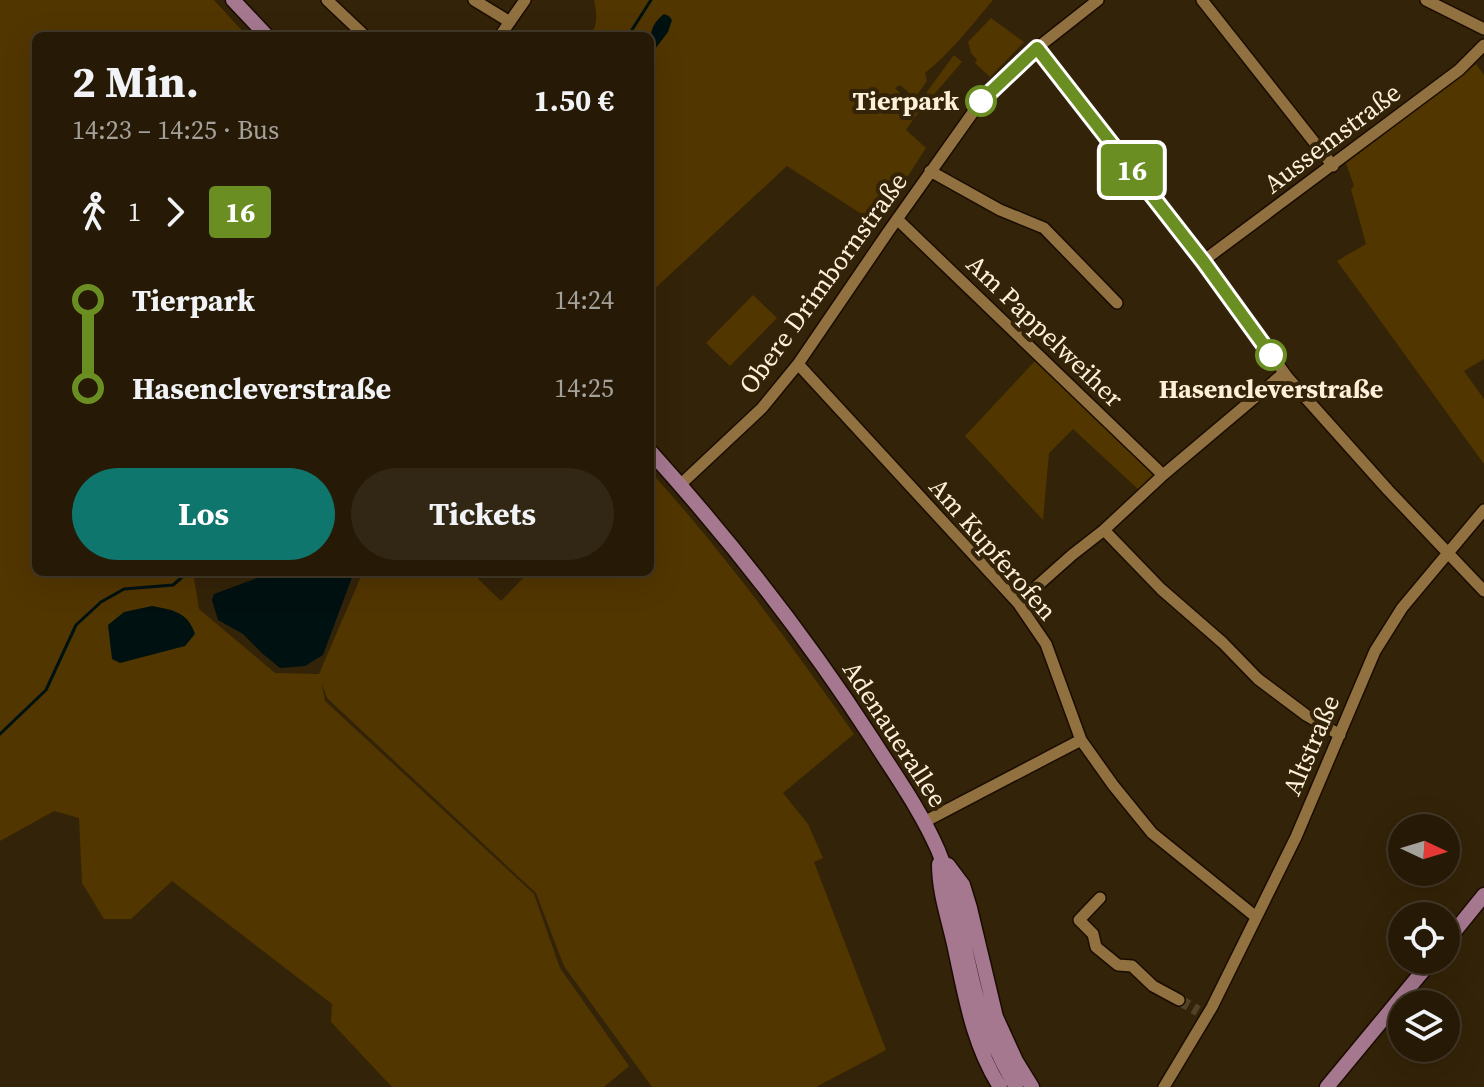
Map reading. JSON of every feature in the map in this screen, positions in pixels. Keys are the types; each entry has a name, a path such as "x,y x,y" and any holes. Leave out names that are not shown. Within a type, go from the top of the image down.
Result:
{"main road":[{"path":"233,0 263,32"},
{"name":"Adenauerallee","path":"654,456 737,552 813,651 924,822 952,888 987,1029 1016,1087"},
{"path":"939,852 940,891 970,1019 985,1059 1000,1087"},
{"path":"939,852 963,885 996,1017 1032,1087"},
{"path":"1460,925 1484,895"},
{"path":"1327,1087 1421,974"},
{"path":"985,1059 990,1087"}],"street":[{"path":"327,0 361,32"},
{"path":"474,0 510,22"},
{"path":"503,32 525,0"},
{"name":"Obere Drimbornstraße","path":"680,485 762,408 798,364 981,101 1037,48 1098,0"},
{"path":"1202,0 1333,166"},
{"path":"1426,0 1484,29"},
{"name":"Aussemstraße","path":"1203,261 1459,70 1484,45"},
{"path":"1037,48 1203,261 1284,373 1484,591"},
{"name":"Obere Drimbornstraße","path":"930,171 1000,210 1044,228 1117,303"},
{"name":"Am Pappelweiher","path":"897,219 1163,475"},
{"name":"Am Kupferofen","path":"798,364 1018,603 1046,644 1081,740 1152,833 1256,917"},
{"path":"1018,603 1284,373"},
{"name":"Altstraße","path":"1164,1087 1296,837 1375,651 1402,608 1484,510"},
{"path":"1104,530 1161,589 1223,643 1258,679 1306,715 1340,735"},
{"path":"924,822 1081,740"},
{"path":"1100,898 1079,920 1093,934 1096,947 1118,965 1132,966 1153,986 1179,1000"}],"shaded area":[{"path":"0,0 214,0 243,32 32,32 32,576 194,576 199,609 275,673 319,674 361,576 475,576 501,601 525,576 654,576 654,476 705,534 854,734 783,793 808,824 823,858 814,862 886,1050 816,1087 652,1087 564,966 536,893 327,698 322,684 325,701 534,894 560,968 629,1066 604,1087 392,1087 331,1022 332,1004 172,881 131,919 104,919 82,883 79,818 54,811 0,841"},
{"path":"594,0 993,0 952,48 925,73 927,81 915,98 900,85 895,88 910,103 889,113 914,105 920,110 906,130 926,148 877,224 787,166 654,289 654,32 592,32 596,10"},
{"path":"664,14 672,20 668,32 654,49 654,32 652,32"},
{"path":"991,18 1024,42 990,77 975,63 977,60 968,42"},
{"path":"954,55 962,62 925,105 920,101"},
{"path":"1476,64 1484,75 1484,359 1464,371 1484,399 1484,464 1337,261 1366,244 1346,163"},
{"path":"753,295 777,318 730,366 706,343"},
{"path":"1035,361 1154,474 1140,491 1073,429 1049,453 1043,520 965,436"},
{"path":"263,576 353,576 323,655 305,666 280,668 243,634 218,620 212,600 214,594"},
{"path":"152,606 184,617 195,634 185,646 120,663 112,659 108,625 124,612"}],"waterway":[{"path":"631,32 651,0"},
{"path":"0,734 46,690 76,625 101,602 124,589 173,585 183,576"}],"tunnel":[{"path":"1179,1000 1198,1011"}],"bus line":[{"name":"16","path":"981,101 1037,48 1203,261 1271,355"}],"place":[{"name":"Tierpark","path":"981,101"},
{"name":"Hasencleverstraße","path":"1271,355"}]}
